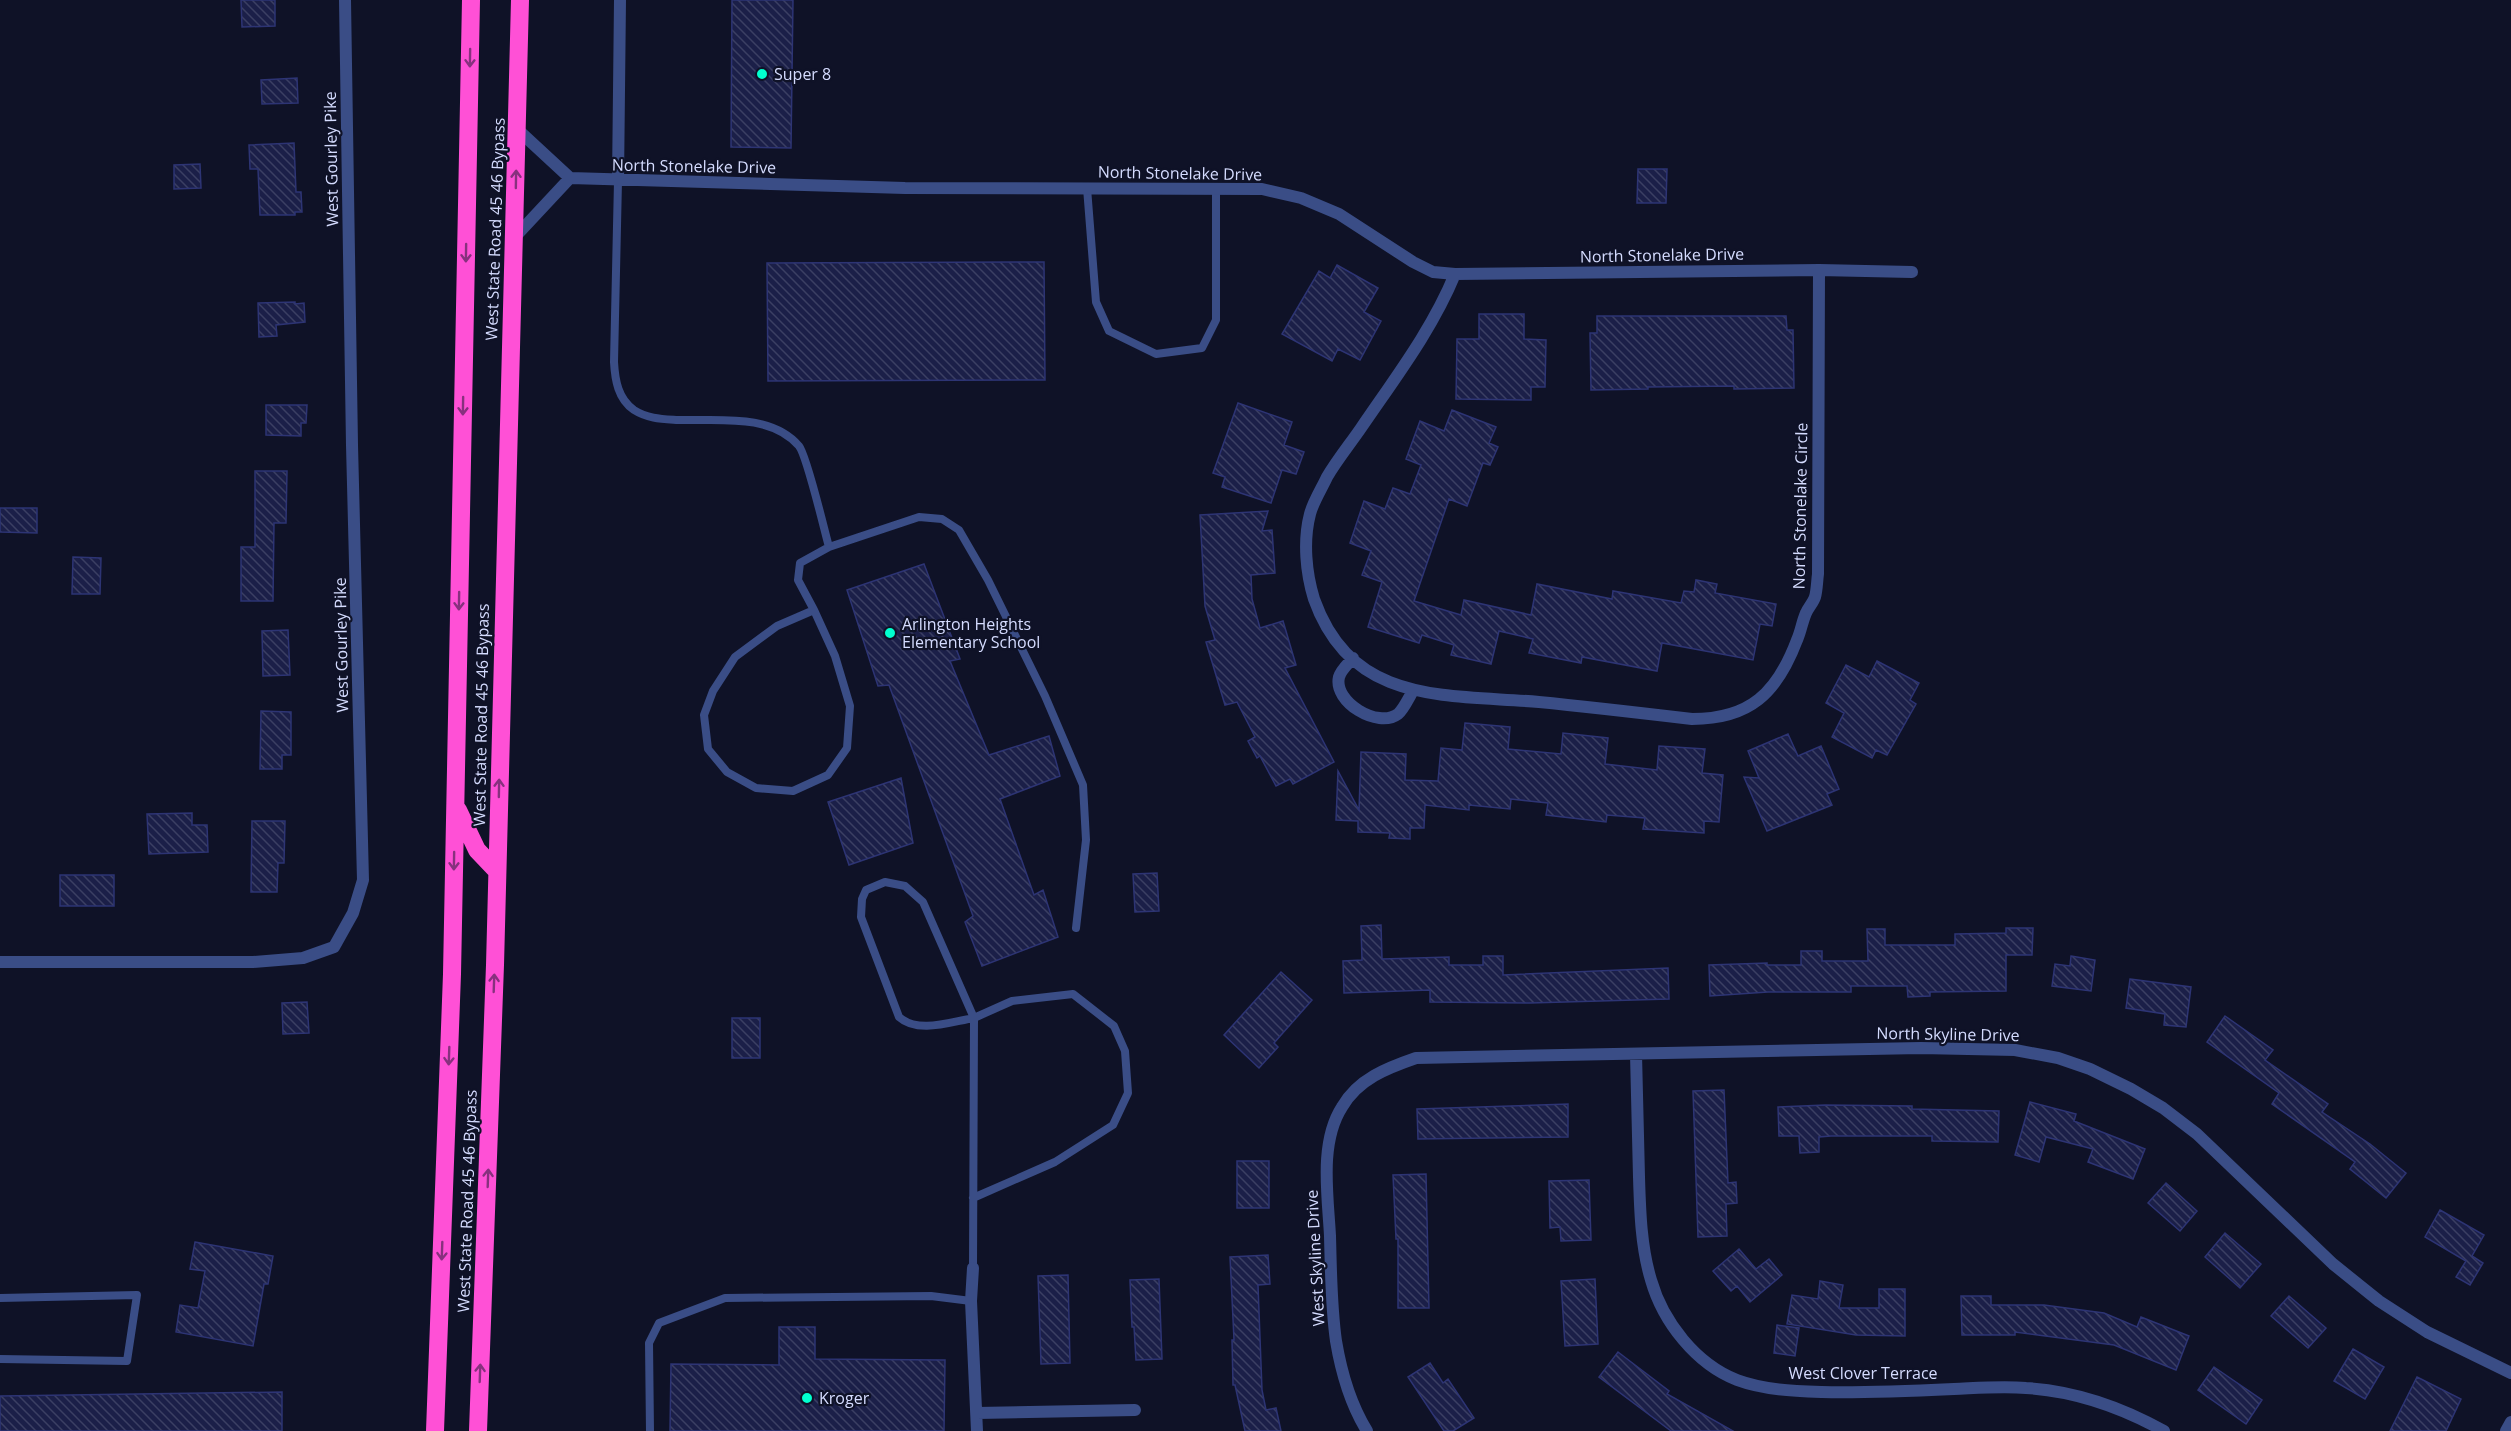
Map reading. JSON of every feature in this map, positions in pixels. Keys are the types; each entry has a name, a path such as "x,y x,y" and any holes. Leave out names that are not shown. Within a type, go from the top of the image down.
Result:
{"highway":[{"name":"West State Road 45 46 Bypass","path":"435,1431 449,1078 471,0"},
{"name":"West State Road 45 46 Bypass","path":"478,1431 497,871 520,0"},
{"path":"455,802 477,850 497,871"}],"street":[{"name":"West Gourley Pike","path":"0,962 253,962 303,958 333,947 353,913 363,880 352,445 345,0"},
{"path":"618,181 620,0"},
{"path":"514,238 570,178 517,129"},
{"name":"North Stonelake Drive","path":"570,178 905,188 1262,189 1301,198 1338,214 1413,262 1433,272 1455,274 1819,270 1912,272"},
{"name":"North Stonelake Circle","path":"1455,274 1443,305 1328,475 1310,513 1306,556 1309,583 1321,617 1335,639 1353,658 1377,677 1413,691 1692,719 1727,717 1744,710 1760,699 1771,687 1791,656 1806,613 1815,598 1818,574 1819,270"},
{"path":"1353,658 1340,674 1338,686 1344,701 1372,717 1384,719 1398,714 1413,691"},
{"name":"North Skyline Drive","path":"1359,1086 1385,1069 1416,1058 1921,1048 2015,1050 2058,1058 2090,1069 2132,1089 2163,1108 2196,1134 2333,1264 2379,1301 2427,1332 2511,1373"},
{"name":"West Clover Terrace","path":"1636,1054 1640,1199 1645,1255 1651,1281 1661,1306 1677,1331 1693,1351 1715,1368 1737,1380 1794,1391 2026,1388 2056,1392 2113,1406 2164,1431"},
{"name":"West Skyline Drive","path":"1359,1086 1341,1107 1335,1121 1329,1146 1328,1180 1331,1294 1336,1342 1351,1395 1367,1431"},
{"path":"973,1268 971,1301 977,1431"},
{"path":"977,1413 1136,1410"},
{"path":"2506,1431 2511,1422"}],"lane":[{"path":"618,181 614,362 616,383 623,399 634,410 654,419 748,422 770,426 788,436 801,448 829,547"},
{"path":"1087,188 1096,302 1109,331 1156,354 1202,348 1216,320 1215,188"},
{"path":"814,610 777,626 735,657 713,691 704,715 708,749 727,772 756,788 793,791 828,775 847,748 850,706 834,656 814,610 798,580 800,563 829,547 919,517 942,519 959,530 988,580 1035,675 1083,785 1086,840 1076,928"},
{"path":"973,1198 1055,1162 1113,1125 1128,1094 1125,1051 1114,1026 1073,994 1012,1001 974,1018 920,1026 907,1024 899,1017 861,917 862,899 868,888 885,882 905,886 923,902 974,1018 973,1198 973,1268"},
{"path":"0,1298 136,1295 127,1361 0,1359"},
{"path":"650,1431 649,1343 659,1323 725,1298 931,1296 971,1301"}],"building":[{"path":"241,0 275,0 275,26 242,27"},
{"name":"Super 8","path":"732,0 793,0 791,148 731,147"},
{"path":"297,78 298,103 262,104 261,80"},
{"path":"294,143 296,192 301,192 302,212 295,212 295,215 260,215 258,169 250,169 249,145"},
{"path":"200,164 201,188 174,189 174,165"},
{"path":"1638,169 1667,169 1666,203 1637,203"},
{"path":"1044,262 1045,380 768,381 767,263"},
{"path":"1337,265 1378,288 1364,312 1381,321 1360,360 1338,349 1332,361 1282,334 1319,271 1330,278"},
{"path":"295,302 295,304 304,303 305,322 276,325 277,336 259,337 258,303"},
{"path":"1479,314 1524,314 1524,339 1546,340 1545,387 1531,387 1531,400 1456,399 1457,339 1479,339"},
{"path":"1597,316 1786,316 1787,330 1793,330 1794,388 1734,389 1734,386 1591,390 1590,333 1597,333"},
{"path":"1238,403 1292,422 1284,445 1304,452 1296,474 1282,470 1271,503 1222,487 1225,477 1213,473"},
{"path":"266,405 307,405 306,423 301,423 301,436 266,435"},
{"path":"1452,410 1496,427 1489,443 1498,447 1490,465 1483,463 1467,506 1449,499 1414,601 1461,615 1464,600 1531,615 1537,584 1612,599 1613,591 1681,603 1684,591 1694,592 1696,580 1717,584 1715,593 1776,604 1772,626 1760,624 1753,660 1662,643 1657,671 1582,657 1581,663 1529,653 1533,639 1499,631 1491,664 1451,655 1454,645 1422,635 1419,643 1368,627 1382,582 1362,575 1371,551 1350,543 1364,501 1385,509 1393,488 1410,494 1421,465 1406,459 1420,421 1444,431"},
{"path":"255,471 287,471 286,523 274,523 273,601 241,601 241,547 255,547"},
{"path":"0,508 37,508 37,533 0,532"},
{"path":"1268,511 1262,531 1272,530 1275,573 1251,575 1252,599 1260,628 1283,621 1296,665 1285,668 1334,762 1293,784 1290,779 1276,786 1260,756 1257,758 1248,741 1255,737 1237,702 1225,705 1206,642 1215,640 1205,606 1200,515"},
{"path":"73,557 101,558 100,594 72,594"},
{"path":"924,564 960,659 950,661 989,755 1049,736 1060,776 1000,799 1034,895 1043,890 1058,937 982,966 965,922 973,916 889,685 878,686 847,590"},
{"path":"288,630 290,675 263,676 262,631"},
{"path":"1877,661 1919,683 1910,700 1916,704 1887,755 1876,750 1872,758 1832,737 1844,713 1826,703 1846,665 1869,677"},
{"path":"261,711 291,712 291,755 282,755 282,769 260,769"},
{"path":"1465,723 1510,727 1508,749 1561,754 1563,733 1608,738 1605,764 1657,770 1659,746 1705,749 1702,773 1723,775 1719,822 1704,821 1704,833 1643,829 1645,818 1607,815 1606,822 1546,815 1548,803 1511,799 1510,809 1469,805 1469,810 1425,805 1424,828 1410,828 1410,839 1389,838 1390,833 1358,832 1358,821 1336,820 1338,771 1359,810 1361,752 1406,754 1405,780 1438,781 1441,748 1462,750"},
{"path":"1788,734 1798,756 1821,746 1839,789 1827,794 1832,805 1767,831 1744,777 1759,778 1748,751"},
{"path":"901,778 913,843 849,865 828,802"},
{"path":"192,813 192,825 207,825 208,852 149,854 147,814"},
{"path":"252,821 285,821 284,863 278,863 277,892 251,892"},
{"path":"1157,873 1159,911 1135,912 1133,874"},
{"path":"60,875 114,875 114,906 60,906"},
{"path":"1381,925 1382,959 1449,957 1449,965 1483,965 1483,956 1503,956 1503,975 1668,968 1669,999 1530,1003 1430,1002 1430,990 1344,993 1343,961 1362,960 1361,926"},
{"path":"2006,928 2033,928 2032,955 2006,955 2006,991 1930,992 1930,996 1908,997 1907,986 1851,986 1851,992 1768,992 1710,996 1709,965 1767,963 1767,965 1801,965 1801,951 1822,951 1822,961 1868,961 1867,929 1885,929 1885,945 1955,945 1955,934 2006,933"},
{"path":"2071,956 2095,960 2091,991 2052,986 2055,964 2070,966"},
{"path":"1281,972 1312,1000 1274,1043 1278,1047 1259,1068 1224,1035"},
{"path":"2130,979 2191,987 2186,1027 2164,1025 2165,1014 2126,1008"},
{"path":"307,1002 309,1033 283,1034 282,1003"},
{"path":"2225,1016 2273,1050 2265,1060 2328,1104 2322,1112 2370,1144 2406,1173 2386,1198 2350,1169 2355,1162 2272,1104 2279,1093 2207,1042"},
{"path":"732,1018 760,1018 760,1058 732,1058"},
{"path":"1724,1090 1728,1183 1736,1182 1737,1203 1726,1204 1727,1236 1698,1237 1693,1091"},
{"path":"2030,1102 2076,1114 2074,1121 2145,1149 2133,1179 2088,1162 2093,1149 2046,1137 2039,1162 2015,1155"},
{"path":"1568,1104 1568,1137 1418,1139 1417,1109"},
{"path":"1912,1106 1912,1109 1999,1111 1998,1142 1932,1141 1932,1136 1831,1136 1819,1137 1819,1152 1800,1153 1799,1136 1779,1136 1778,1107"},
{"path":"1237,1161 1269,1161 1269,1208 1237,1208"},
{"path":"1426,1174 1429,1308 1398,1308 1398,1239 1396,1239 1393,1175"},
{"path":"1589,1180 1591,1240 1561,1241 1560,1227 1550,1228 1549,1181"},
{"path":"2166,1183 2197,1211 2180,1231 2148,1203"},
{"path":"2440,1210 2484,1235 2472,1256 2483,1263 2470,1285 2456,1277 2466,1261 2425,1237"},
{"path":"2225,1233 2261,1264 2240,1288 2205,1257"},
{"path":"195,1242 273,1256 268,1284 264,1284 253,1346 176,1332 180,1305 198,1308 205,1271 190,1269"},
{"path":"1739,1249 1756,1269 1769,1259 1782,1275 1750,1302 1737,1286 1731,1291 1713,1271"},
{"path":"1268,1255 1270,1284 1258,1285 1262,1390 1266,1410 1276,1408 1281,1431 1245,1431 1235,1385 1233,1385 1232,1340 1234,1340 1230,1257"},
{"path":"1068,1275 1070,1363 1041,1364 1038,1276"},
{"path":"1159,1279 1162,1359 1136,1360 1130,1280"},
{"path":"1595,1279 1598,1344 1565,1346 1561,1281"},
{"path":"1820,1281 1843,1285 1839,1308 1879,1308 1879,1289 1905,1289 1905,1336 1856,1335 1787,1324 1792,1295 1818,1299"},
{"path":"1961,1296 1991,1296 1991,1305 2044,1305 2104,1313 2137,1327 2141,1317 2189,1336 2176,1370 2114,1345 2015,1332 2015,1335 1962,1335"},
{"path":"2289,1296 2326,1328 2308,1348 2271,1316"},
{"path":"1777,1325 1799,1328 1795,1356 1774,1353"},
{"name":"Kroger","path":"779,1327 815,1327 815,1359 945,1360 944,1431 670,1431 671,1364 779,1365"},
{"path":"2353,1349 2384,1367 2365,1399 2334,1381"},
{"path":"1618,1352 1669,1391 1667,1394 1733,1431 1671,1431 1599,1377"},
{"path":"1430,1363 1443,1383 1448,1379 1474,1418 1453,1431 1444,1431 1408,1377"},
{"path":"2214,1367 2262,1400 2246,1424 2198,1390"},
{"path":"2417,1377 2461,1399 2446,1431 2390,1431"},
{"path":"282,1392 282,1431 0,1431 0,1396"}],"place":[{"name":"Super 8","path":"762,74"},
{"name":"Arlington Heights Elementary School","path":"890,633"},
{"name":"Kroger","path":"807,1398"}]}
